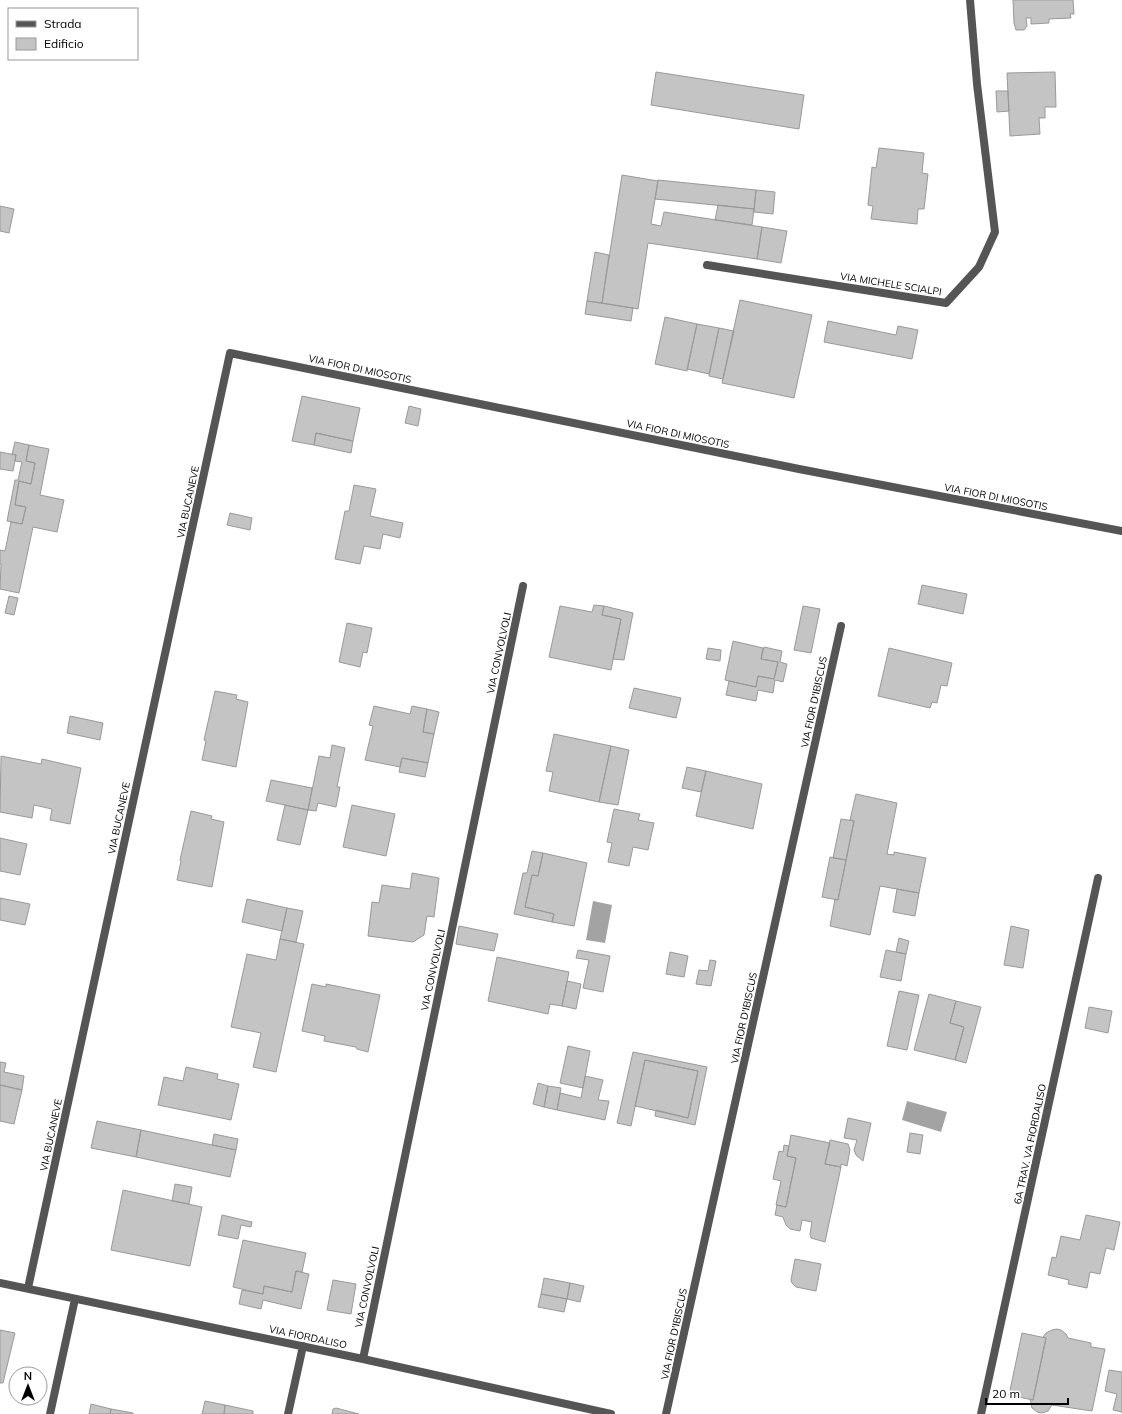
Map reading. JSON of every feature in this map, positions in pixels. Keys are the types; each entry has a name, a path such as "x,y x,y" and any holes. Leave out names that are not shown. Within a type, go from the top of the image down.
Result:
{"street":[{"name":"VIA MICHELE SCIALPI","path":"707,265 946,303 979,266 995,232 977,84 970,0"},
{"name":"VIA FIOR DI MIOSOTIS","path":"230,353 799,469 1122,531"},
{"name":"VIA BUCANEVE","path":"28,1288 230,353"},
{"name":"VIA CONVOLVOLI","path":"363,1359 523,586"},
{"name":"VIA FIOR D'IBISCUS","path":"666,1414 841,626"},
{"name":"6A TRAV. VA FIORDALISO","path":"984,1413 1098,878"},
{"name":"VIA FIORDALISO","path":"0,1282 363,1359 587,1412 610,1414"},
{"path":"50,1414 75,1299"},
{"path":"288,1414 303,1346"}],"shaded area":[{"path":"593,901 612,905 605,943 586,940"},
{"path":"907,1101 947,1112 941,1132 902,1120"}],"building":[{"path":"1013,0 1073,0 1074,14 1070,14 1071,18 1049,19 1049,23 1031,24 1031,18 1026,18 1027,26 1024,30 1016,30 1014,23"},
{"path":"656,72 804,95 799,129 651,105"},
{"path":"1055,72 1056,107 1045,107 1045,118 1039,118 1040,134 1010,136 1007,73"},
{"path":"996,91 1008,91 1009,111 997,112"},
{"path":"879,148 924,153 922,173 928,174 924,209 918,209 917,224 871,219 873,206 868,205 872,167 876,168"},
{"path":"622,175 658,181 651,224 661,226 664,212 762,227 757,259 648,243 638,309 602,303"},
{"path":"658,180 756,190 754,209 655,199"},
{"path":"756,190 775,192 773,214 754,212"},
{"path":"718,205 754,209 752,225 715,220"},
{"path":"0,206 14,209 9,233 0,231"},
{"path":"762,227 787,231 781,263 757,259"},
{"path":"595,252 609,255 602,303 587,301"},
{"path":"740,300 812,315 794,398 722,383"},
{"path":"587,301 633,308 631,321 585,314"},
{"path":"665,317 697,324 687,371 655,364"},
{"path":"828,321 896,335 898,326 918,330 912,359 824,342"},
{"path":"697,324 719,328 709,374 687,369"},
{"path":"719,328 734,331 723,379 709,376"},
{"path":"302,396 360,408 353,441 316,433 314,445 292,441"},
{"path":"409,406 421,409 418,426 405,423"},
{"path":"316,433 353,441 351,453 314,445"},
{"path":"15,442 29,445 26,461 35,463 31,484 19,481 15,505 26,507 22,524 7,521 15,480 18,480 22,462 15,461 16,455 12,454"},
{"path":"29,445 49,449 40,495 64,500 57,532 33,527 19,593 0,589 0,550 5,551 11,522 22,524 26,507 15,505 19,481 31,484 35,463 26,461"},
{"path":"0,452 16,455 13,471 0,469"},
{"path":"354,485 376,489 370,516 403,523 400,538 383,534 380,549 364,546 360,564 335,559 345,511 349,511"},
{"path":"230,513 252,518 250,530 227,525"},
{"path":"922,585 967,594 963,614 918,604"},
{"path":"9,596 18,598 14,615 5,613"},
{"path":"594,605 604,606 602,615 621,619 611,670 549,657 560,606 592,612"},
{"path":"604,606 633,613 624,660 613,659 621,619 602,615"},
{"path":"803,606 820,609 811,653 794,650"},
{"path":"347,623 372,628 367,653 363,652 360,667 339,662"},
{"path":"733,641 763,648 761,659 778,662 774,679 758,676 756,687 725,680"},
{"path":"764,647 782,651 780,662 787,664 783,682 775,680 773,693 758,690 756,701 726,695 729,681 756,687 758,676 774,679 778,662 761,659"},
{"path":"708,648 721,650 720,661 706,659"},
{"path":"889,648 952,663 947,686 941,685 937,703 932,702 930,708 878,696"},
{"path":"634,688 681,698 676,718 629,708"},
{"path":"215,691 237,695 236,699 248,702 236,767 202,760 206,741 204,740"},
{"path":"374,706 410,714 412,706 427,709 423,732 434,734 428,763 402,758 400,767 365,760 373,726 369,725"},
{"path":"427,709 439,712 434,734 423,732"},
{"path":"70,716 103,723 100,740 67,733"},
{"path":"554,734 611,746 599,802 549,791 553,772 546,771"},
{"path":"332,745 345,748 337,787 340,787 336,807 318,803 316,811 308,810 319,756 330,758"},
{"path":"611,746 629,750 618,805 599,802"},
{"path":"1,756 41,764 42,759 81,768 70,824 50,820 52,809 34,805 32,818 0,812"},
{"path":"402,758 428,763 425,777 399,772"},
{"path":"687,767 706,771 701,792 682,788"},
{"path":"706,771 762,784 753,829 696,816"},
{"path":"271,780 312,788 308,810 266,801"},
{"path":"856,794 897,803 887,854 894,855 894,852 926,858 919,893 880,886 870,935 830,926 835,899 838,900 854,821 850,820"},
{"path":"285,805 308,810 300,845 277,840"},
{"path":"352,805 395,814 386,856 343,847"},
{"path":"614,809 640,814 638,820 654,823 648,850 633,847 629,866 608,862 612,843 607,842"},
{"path":"191,811 212,816 211,819 224,822 212,887 177,880"},
{"path":"841,819 854,821 846,860 833,858"},
{"path":"0,838 27,844 20,875 0,871"},
{"path":"532,851 543,853 538,876 532,875 525,907 554,914 552,922 514,914 523,873 527,873"},
{"path":"543,853 587,863 574,926 552,922 554,914 525,907 532,875 538,876"},
{"path":"830,857 846,860 838,900 822,897"},
{"path":"412,873 439,878 434,917 427,916 424,935 413,942 368,936 372,902 379,903 382,885 410,889"},
{"path":"897,889 919,893 915,916 893,912"},
{"path":"0,898 30,904 25,925 0,920"},
{"path":"247,899 287,908 282,931 242,922"},
{"path":"287,908 303,911 296,942 280,939"},
{"path":"459,926 498,934 494,951 456,944"},
{"path":"1011,926 1029,930 1023,968 1004,965"},
{"path":"899,938 909,941 906,954 896,952"},
{"path":"280,939 304,944 276,1072 253,1067 261,1033 231,1027 247,954 276,960"},
{"path":"578,950 610,956 603,992 583,988 589,960 576,958"},
{"path":"886,950 906,954 901,981 880,977"},
{"path":"670,952 688,956 684,977 666,974"},
{"path":"497,957 569,972 562,1006 550,1004 548,1014 488,1001"},
{"path":"710,960 716,961 711,986 696,984 699,970 708,971"},
{"path":"567,981 581,984 576,1009 562,1006"},
{"path":"312,984 326,987 326,984 380,995 368,1052 357,1049 356,1047 324,1041 325,1036 302,1031"},
{"path":"899,991 919,995 907,1050 887,1046"},
{"path":"929,994 956,1001 950,1023 964,1027 955,1060 914,1050"},
{"path":"956,1001 981,1007 966,1063 955,1060 964,1027 950,1023"},
{"path":"1089,1007 1112,1011 1108,1033 1085,1028"},
{"path":"568,1046 590,1051 583,1088 560,1083"},
{"path":"633,1052 707,1067 695,1125 655,1116 656,1110 688,1118 698,1071 645,1060 631,1126 617,1123"},
{"path":"645,1060 698,1071 688,1118 635,1106"},
{"path":"0,1062 6,1063 4,1072 24,1076 22,1090 0,1085"},
{"path":"186,1067 218,1074 217,1079 239,1084 231,1120 158,1105 164,1077 183,1081"},
{"path":"585,1076 603,1080 598,1100 609,1101 605,1120 557,1110 560,1093 581,1098"},
{"path":"538,1083 548,1086 544,1107 533,1104"},
{"path":"0,1085 22,1090 14,1124 0,1121"},
{"path":"548,1086 561,1088 557,1110 544,1107"},
{"path":"848,1118 871,1123 863,1161 856,1155 854,1150 857,1140 844,1138"},
{"path":"97,1121 141,1130 136,1157 91,1148"},
{"path":"141,1130 236,1150 230,1177 136,1157"},
{"path":"910,1133 923,1135 920,1154 907,1152"},
{"path":"214,1134 238,1139 236,1150 212,1145"},
{"path":"791,1135 830,1143 825,1164 841,1167 825,1242 811,1238 810,1234 812,1222 802,1220 800,1231 790,1229 786,1225 783,1217 775,1215 777,1205 786,1207 796,1158 787,1156"},
{"path":"830,1140 848,1144 850,1150 847,1166 841,1164 841,1167 825,1164"},
{"path":"784,1145 789,1146 787,1156 796,1158 786,1207 776,1205 781,1181 773,1179 779,1151 783,1152"},
{"path":"175,1184 192,1187 189,1204 172,1201"},
{"path":"123,1190 202,1207 190,1266 111,1250"},
{"path":"222,1215 252,1222 251,1227 241,1225 238,1239 218,1235"},
{"path":"1086,1215 1120,1222 1114,1250 1106,1248 1100,1274 1090,1272 1087,1288 1068,1284 1069,1280 1048,1275 1052,1257 1056,1258 1061,1236 1080,1240"},
{"path":"243,1240 306,1253 302,1272 296,1271 292,1292 264,1286 263,1294 233,1287"},
{"path":"795,1259 821,1264 816,1291 796,1287 792,1283 791,1280"},
{"path":"296,1271 309,1274 301,1309 263,1300 261,1309 239,1304 242,1290 263,1294 264,1286 292,1292"},
{"path":"544,1278 570,1283 567,1299 541,1294"},
{"path":"333,1280 356,1284 351,1314 327,1310"},
{"path":"570,1283 584,1286 580,1302 567,1299"},
{"path":"541,1294 567,1299 564,1312 538,1307"},
{"path":"1057,1329 1066,1334 1068,1338 1091,1343 1091,1347 1105,1349 1092,1411 1052,1405 1048,1411 1042,1413 1037,1412 1032,1408 1030,1399 1033,1400 1046,1338 1043,1337 1046,1333"},
{"path":"0,1330 15,1333 3,1383 0,1383"},
{"path":"1022,1333 1046,1338 1033,1400 1009,1395"},
{"path":"1109,1370 1122,1372 1122,1412 1113,1410 1117,1394 1105,1391"},
{"path":"205,1401 225,1405 224,1414 202,1414"},
{"path":"91,1404 111,1409 110,1414 89,1414"},
{"path":"225,1405 253,1411 253,1414 224,1414"},
{"path":"336,1408 359,1414 332,1414 333,1409"},
{"path":"111,1409 133,1413 133,1414 110,1414"}]}
